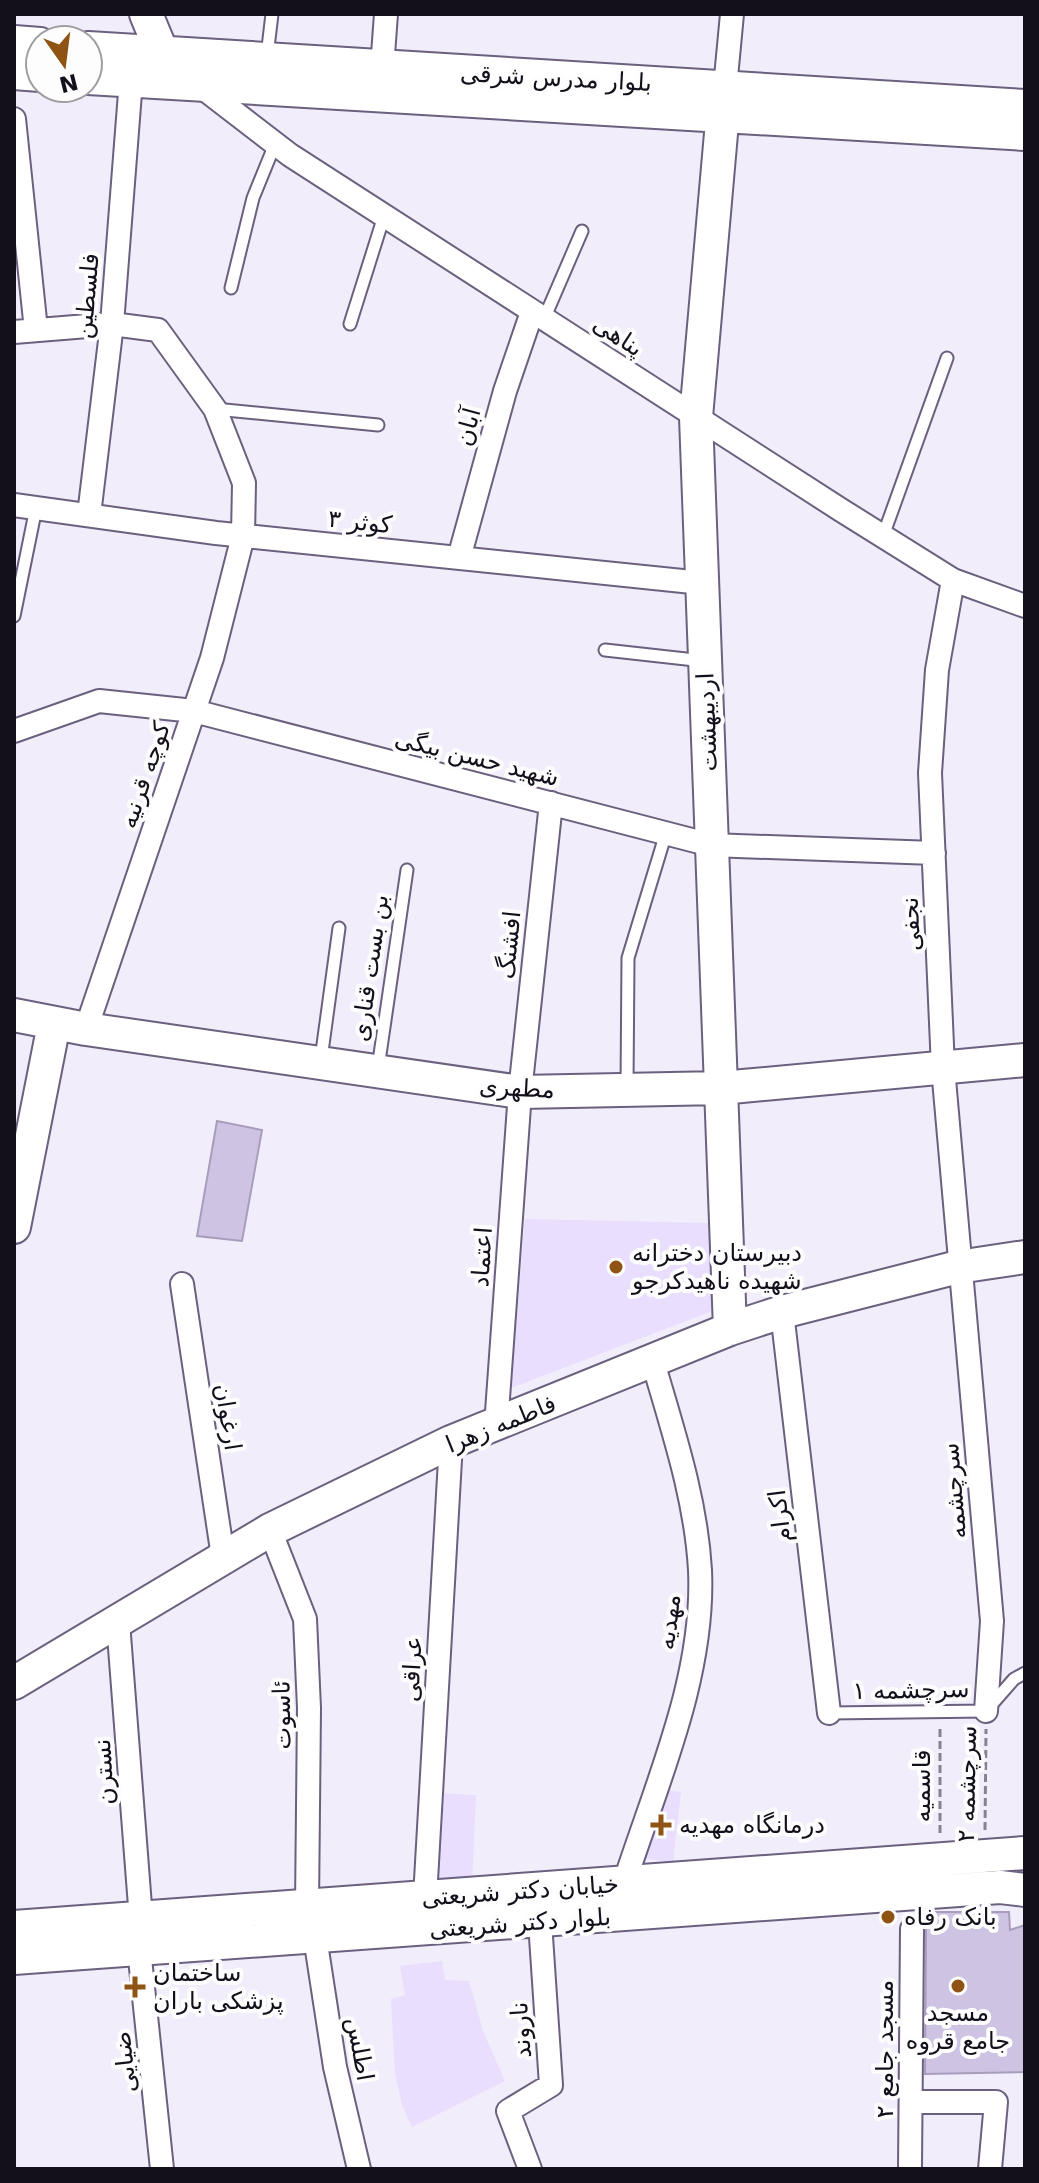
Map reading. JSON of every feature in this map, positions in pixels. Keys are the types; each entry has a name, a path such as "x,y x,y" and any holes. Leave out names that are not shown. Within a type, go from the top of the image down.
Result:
{"main road":[{"path":"146,14 163,55"},
{"name":"بلوار مدرس شرقی","path":"104,49 382,68 1025,134"},
{"name":"بلوار مدرس شرقی","path":"104,79 723,102 1025,106"},
{"name":"اردیبهشت","path":"723,102 696,417 730,1329"},
{"name":"مطهری","path":"14,1015 86,1029 520,1092 721,1088 1025,1060"},
{"path":"14,1227 54,1024"},
{"name":"فاطمه زهرا","path":"14,1683 270,1530 451,1442 730,1329 782,1312 958,1267 1025,1257"},
{"name":"خیابان دکتر شریعتی","path":"311,1922 425,1898 1025,1853"},
{"name":"بلوار دکتر شریعتی","path":"14,1958 140,1934 311,1922 540,1922 1000,1887 1025,1890"},
{"path":"14,1927 140,1934"}],"street":[{"path":"382,68 386,14"},
{"path":"723,102 732,14"},
{"name":"فلسطین","path":"89,515 112,324 131,80"},
{"name":"پناهی","path":"197,84 275,144 384,216 883,536 953,580 1025,606"},
{"path":"14,119 25,331"},
{"name":"آبان","path":"459,558 505,391 538,316"},
{"name":"کوچه قرنیه","path":"25,331 112,324 158,330 215,409 244,483 243,536 194,711 86,1029"},
{"name":"کوثر ۳","path":"25,507 243,536 702,583"},
{"name":"نجفی","path":"953,580 937,670 930,773 943,1068 958,1267"},
{"name":"شهید حسن بیگی","path":"14,731 99,701 194,711 711,845 934,853"},
{"name":"افشنگ","path":"520,1092 551,803"},
{"name":"اعتماد","path":"496,1426 520,1092"},
{"name":"سرچشمه","path":"958,1267 992,1621 986,1711"},
{"name":"ارغوان","path":"182,1284 223,1557"},
{"name":"اکرام","path":"782,1312 829,1713"},
{"name":"مهدیه","path":"624,1884 686,1692 698,1612 697,1533 683,1463 653,1362"},
{"name":"عراقی","path":"425,1898 451,1442"},
{"name":"ئاسوت","path":"270,1530 305,1619 311,1922"},
{"name":"نسترن","path":"118,1622 140,1934"},
{"name":"اطلس","path":"311,1922 335,2067 359,2169"},
{"name":"ناروند","path":"530,2169 508,2111 551,2085 540,1922"},
{"name":"مسجد جامع ۲","path":"908,2169 912,1929"},
{"name":"ضیایی","path":"140,1934 162,2169"},
{"path":"911,2102 996,2102 990,2169"}],"lane":[{"path":"267,61 272,14"},
{"path":"231,288 253,198 275,144"},
{"path":"350,324 384,216"},
{"path":"538,316 582,231"},
{"path":"883,536 947,358"},
{"path":"215,409 378,425"},
{"path":"14,616 25,507"},
{"path":"605,650 704,661"},
{"path":"627,1090 628,958 666,833"},
{"name":"بن بست قناری","path":"377,1072 407,870"},
{"path":"321,1064 339,928"},
{"name":"سرچشمه ۱","path":"829,1713 986,1711 1014,1679 1025,1673"}],"path":[{"name":"سرچشمه ۲","path":"985,1858 986,1711"},
{"name":"قاسمیه","path":"939,1861 941,1712"}],"shaded area":[{"name":"دبیرستان دخترانه شهیده ناهیدکرجو","path":"525,1219 710,1223 712,1311 511,1388"},
{"name":"درمانگاه مهدیه","path":"649,1788 681,1792 673,1862 640,1858"},
{"path":"436,1793 476,1795 472,1884 433,1882"},
{"path":"442,1961 445,1980 469,1981 483,2031 505,2081 412,2127 402,2105 395,2074 391,1999 405,1995 400,1966"}],"building":[{"path":"217,1121 262,1130 242,1241 197,1236"},
{"path":"920,1912 1009,1912 1010,1930 1025,1925 1025,2072 925,2074 926,1929"}],"place":[{"name":"دبیرستان دخترانه شهیده ناهیدکرجو","path":"616,1267"},
{"name":"درمانگاه مهدیه","path":"661,1825"},
{"name":"بانک رفاه","path":"888,1917"},
{"name":"‌مسجد جامع قروه","path":"958,1986"},
{"name":"ساختمان پزشکی باران","path":"135,1987"}]}
